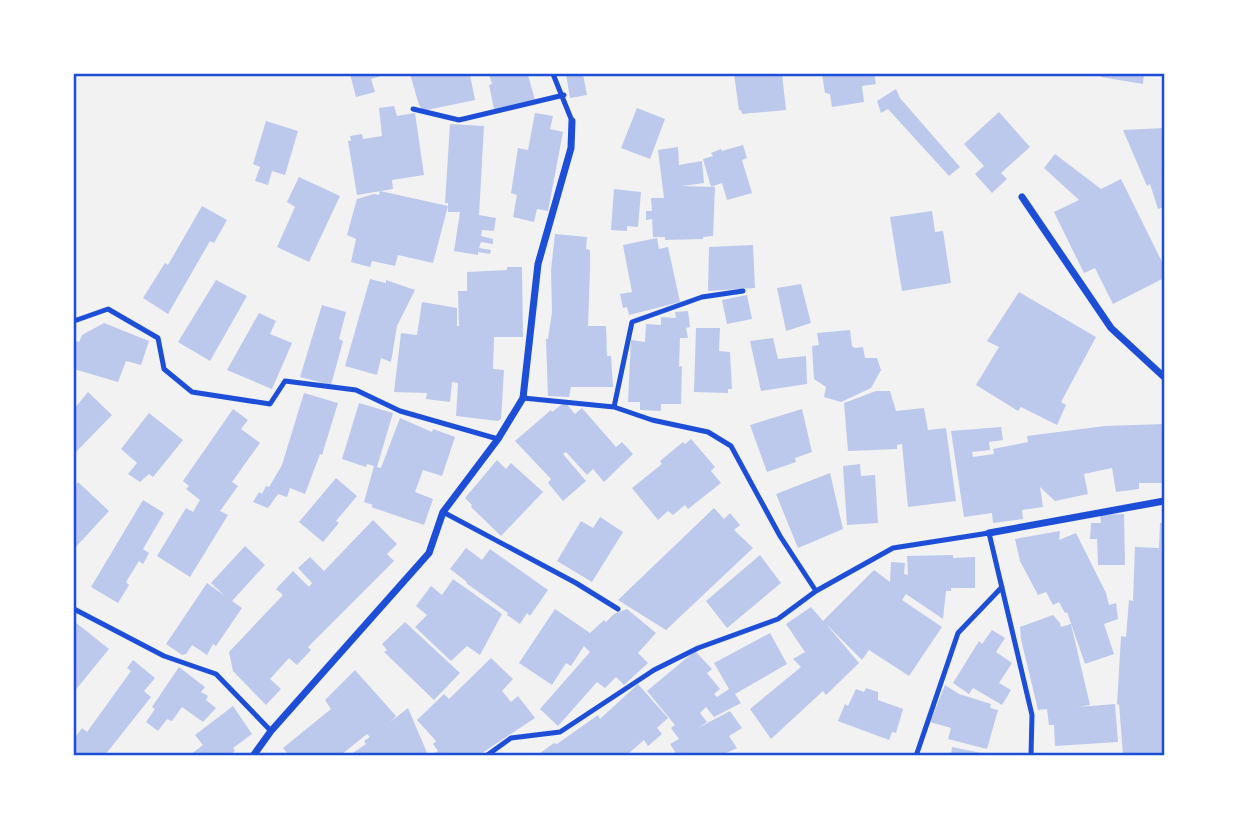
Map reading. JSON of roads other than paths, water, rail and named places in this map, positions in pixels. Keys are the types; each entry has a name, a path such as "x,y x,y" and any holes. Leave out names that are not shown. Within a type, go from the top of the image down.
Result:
{"street":[{"path":"253,755 271,731 429,553 443,512 498,439 523,398 538,264 571,148 572,121"},
{"path":"1022,197 1111,328 1164,377"},
{"path":"989,533 1164,501"}],"lane":[{"path":"553,74 564,95 572,121"},
{"path":"413,109 459,120 564,95"},
{"path":"614,407 632,323 702,297 743,291"},
{"path":"74,321 108,309 158,338 164,369 192,392 270,404 285,381 356,390 400,411 498,439"},
{"path":"523,398 614,407 652,420 708,432 732,446 780,536 816,592"},
{"path":"443,512 576,583 618,609"},
{"path":"486,755 511,738 560,732 654,670 698,648 778,619 816,592 893,548 989,533 1032,715 1031,755"},
{"path":"916,755 958,633 1002,587"},
{"path":"74,610 164,656 216,674 271,731"}]}
